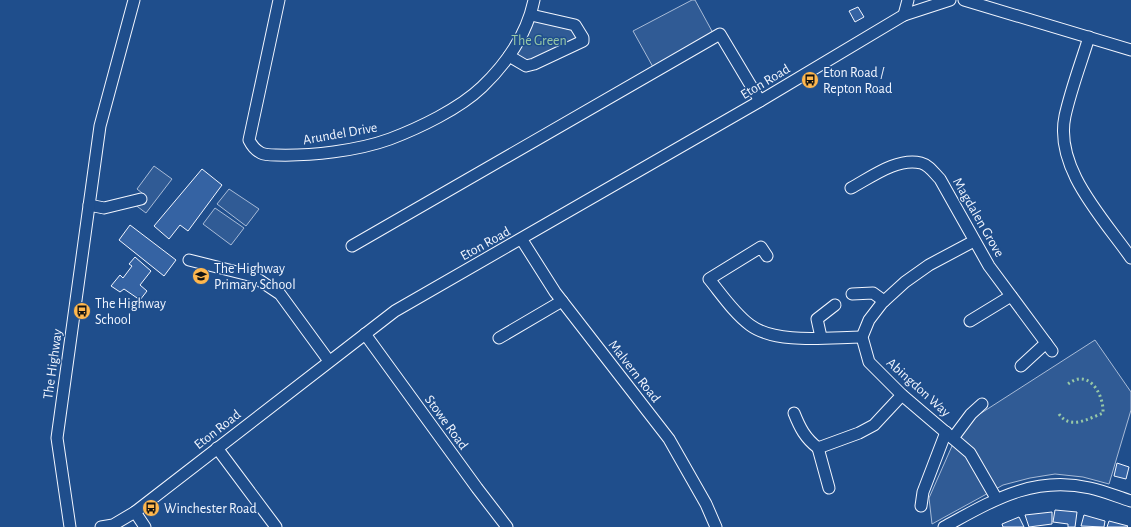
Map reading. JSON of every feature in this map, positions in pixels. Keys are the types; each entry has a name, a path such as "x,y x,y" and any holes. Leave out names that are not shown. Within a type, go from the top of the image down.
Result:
{"street":[{"name":"The Highway","path":"70,527 56,438 100,126 134,0"},
{"name":"Arundel Drive","path":"279,0 249,140 253,147 262,154 300,155 336,151 389,139 438,118 481,88 509,56 531,16 534,0"},
{"path":"904,15 908,0"},
{"name":"Eton Road","path":"101,527 113,525 134,512 395,311 522,240 904,15 950,0"},
{"path":"964,0 1131,50"},
{"path":"509,56 526,66 534,64 583,41 583,38 575,25 531,16"},
{"path":"352,246 720,34 760,101"},
{"path":"1089,37 1065,117 1063,138 1066,159 1079,184 1131,258"},
{"name":"Magdalen Grove","path":"851,188 891,167 906,162 921,163 932,169 940,179 989,266 1049,347 1021,366"},
{"path":"89,205 104,208 141,199"},
{"name":"Malvern Road","path":"522,240 562,301 669,439 706,504 716,527"},
{"path":"767,256 761,247 709,280 737,313 752,326 768,334 789,337 862,337 869,320 884,301 905,282 930,265 974,241"},
{"path":"189,260 253,276 280,294 329,361"},
{"path":"852,294 873,293 884,301"},
{"path":"970,322 1011,296"},
{"path":"499,338 562,301"},
{"path":"821,337 817,320 835,305"},
{"name":"Stowe Road","path":"365,334 507,527"},
{"name":"Abingdon Way","path":"862,337 869,362 902,395 970,453 996,498"},
{"path":"818,448 859,433 874,424 902,395"},
{"path":"921,506 922,492 949,435 982,404"},
{"path":"794,413 801,430 808,440 818,448 829,488"},
{"path":"218,448 276,527"},
{"path":"944,527 996,498 1016,491 1038,486 1062,484 1090,488 1131,501"},
{"path":"134,512 145,527"}],"shaded area":[{"path":"692,0 695,0 713,33 653,67 633,31"},
{"name":"The Green","path":"537,21 571,30 576,34 577,39 528,62 514,53 531,22"},
{"path":"154,166 172,179 146,213 134,204 142,193 137,189"},
{"path":"229,189 259,209 246,226 217,204"},
{"path":"215,208 244,228 231,245 203,224"},
{"path":"1095,340 1131,392 1131,410 1109,484 1083,477 1055,474 1030,478 1003,485 932,524 929,498 952,446 975,417"}],"building":[{"path":"858,7 864,17 855,22 849,11"},
{"path":"202,169 222,185 188,231 180,225 169,239 154,226"},
{"path":"130,225 176,260 164,276 119,240"},
{"path":"135,257 151,271 140,285 147,291 140,300 124,289 120,292 111,286 120,275 123,278 132,266 129,264"},
{"path":"1117,463 1129,467 1126,479 1114,476"},
{"path":"1055,510 1077,512 1075,527 1068,527 1068,524 1053,522"},
{"path":"1052,512 1052,524 1029,527 1025,515"},
{"path":"1084,515 1105,521 1104,527 1081,526"},
{"path":"1019,517 1024,527 1003,527 1002,524"},
{"path":"1109,521 1128,526 1107,527"}],"hedge":[{"path":"1059,414 1063,419 1068,421 1080,422 1103,413 1103,405 1097,390 1087,380 1080,379 1073,381 1066,386"}],"place":[{"name":"Eton Road / Repton Road","path":"810,80"},
{"name":"The Highway Primary School","path":"201,276"},
{"name":"The Highway School","path":"82,311"},
{"name":"Winchester Road","path":"151,508"}]}
